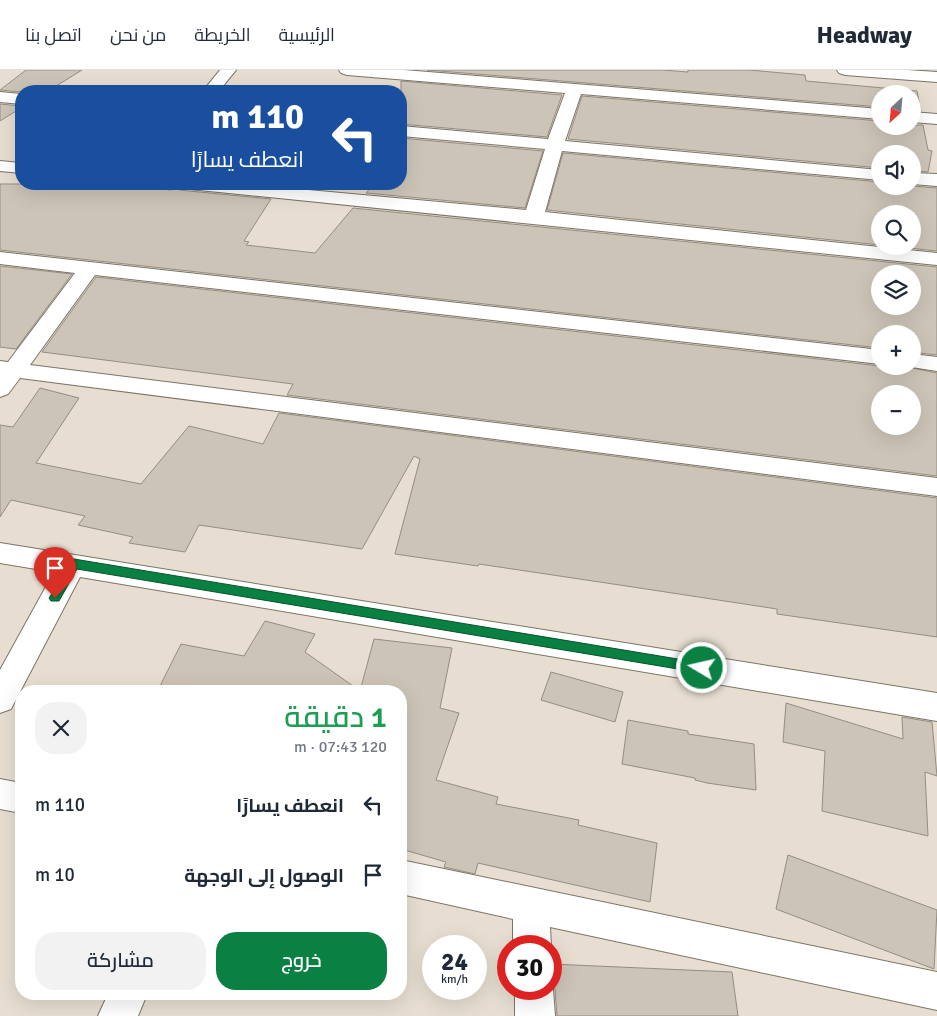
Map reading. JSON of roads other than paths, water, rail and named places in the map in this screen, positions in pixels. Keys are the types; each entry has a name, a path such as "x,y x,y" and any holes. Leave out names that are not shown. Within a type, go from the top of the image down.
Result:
{"street":[{"path":"215,85 228,70"},
{"path":"347,70 871,113"},
{"path":"845,70 931,79"},
{"path":"534,217 555,144 575,88"},
{"path":"0,97 15,98"},
{"path":"921,118 937,119"},
{"path":"407,132 871,174"},
{"path":"0,166 15,167"},
{"path":"921,179 937,180"},
{"path":"249,190 534,217 937,260"},
{"path":"0,258 871,356"},
{"path":"0,389 7,369 89,268"},
{"path":"921,362 937,364"},
{"path":"7,369 937,487"},
{"path":"0,553 937,707"},
{"path":"0,700 74,564"},
{"path":"0,794 15,797"},
{"path":"407,878 937,991"},
{"path":"531,906 532,935"},
{"path":"118,1016 125,1000"},
{"path":"534,1000 535,1016"}]}
